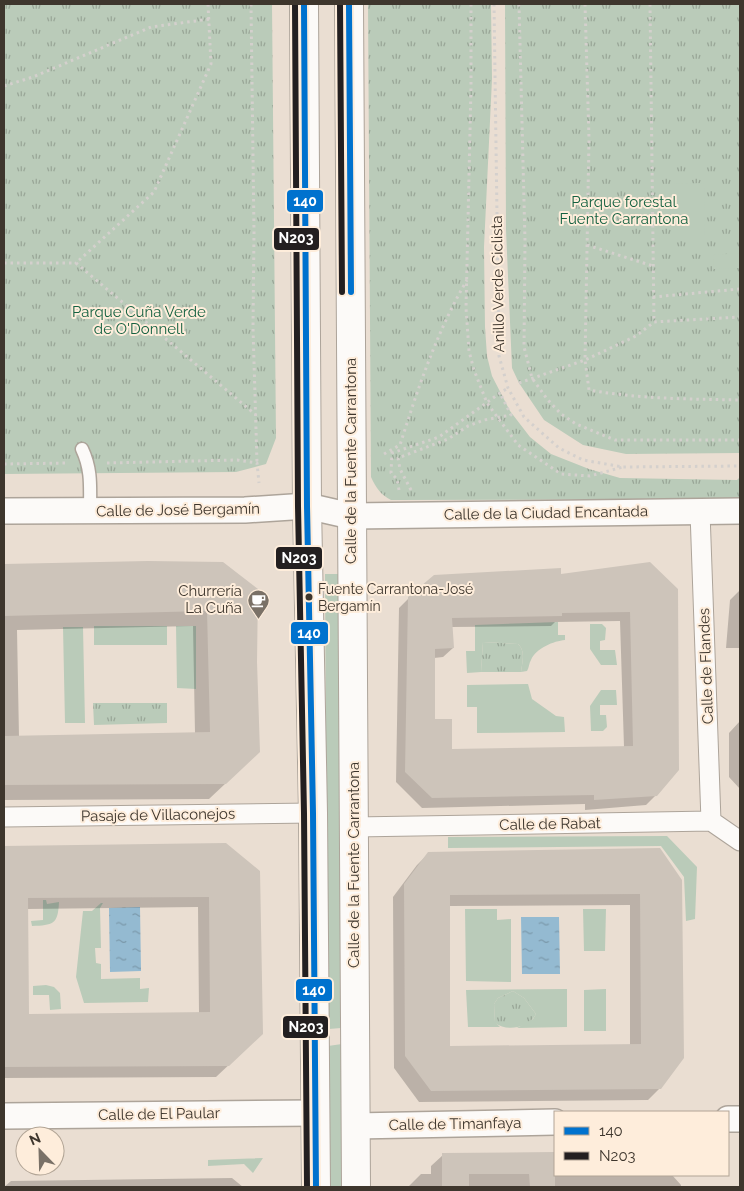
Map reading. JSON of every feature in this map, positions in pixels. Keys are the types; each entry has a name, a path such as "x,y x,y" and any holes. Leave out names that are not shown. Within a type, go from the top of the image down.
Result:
{"main road":[{"path":"304,4 307,506 313,813 316,1187"},
{"name":"Calle de la Fuente Carrantona","path":"349,4 356,1187"}],"street":[{"name":"Calle de José Bergamín","path":"4,511 245,510 307,506 352,516"},
{"name":"Calle de la Ciudad Encantada","path":"352,516 740,511"},
{"name":"Calle de Flandes","path":"700,512 711,821"},
{"name":"Pasaje de Villaconejos","path":"4,817 313,813"},
{"name":"Calle de Rabat","path":"354,827 711,821"},
{"path":"711,821 740,841"},
{"name":"Calle de El Paular","path":"4,1116 315,1113"},
{"name":"Calle de Timanfaya","path":"355,1126 554,1122"}],"lane":[{"path":"82,449 89,463 91,478 90,511"}],"path":[{"path":"76,263 154,192 211,64 208,4"},
{"path":"251,4 254,232 253,328 257,463 260,486"},
{"path":"471,4 471,97 466,308 469,352 474,370 488,403 518,445 561,474 590,476 624,467"},
{"name":"Anillo Verde Ciclista","path":"494,4 499,356 508,388 524,417 559,448 583,460 624,467 740,466"},
{"path":"519,4 525,241 524,347 532,378 547,399 562,414 576,424 615,440 740,440"},
{"path":"585,4 589,139 585,360 588,390 622,396 659,399 740,400"},
{"path":"650,4 654,322"},
{"path":"4,86 33,77 151,27 210,19"},
{"path":"588,245 653,266"},
{"path":"4,263 76,263 256,415"},
{"path":"384,454 400,445 414,400 450,308 467,279"},
{"path":"654,296 740,289"},
{"path":"520,383 585,360 636,336 654,322 740,317"},
{"path":"399,497 398,479 391,473 392,453 439,437 508,388"},
{"path":"411,493 410,486 400,469 398,458 448,439 468,426 497,417 511,415 500,392"},
{"path":"4,464 237,460 257,463"}],"green space":[{"name":"Parque Cuña Verde de O'Donnell","path":"4,4 272,4 276,438 266,464 236,472 4,474"},
{"path":"368,4 491,4 492,79 484,247 485,327 487,356 492,376 510,411 530,437 551,454 589,469 620,478 737,480 740,477 740,499 391,500 384,496 377,488 371,477"},
{"name":"Parque forestal Fuente Carrantona","path":"505,4 740,4 740,453 626,454 583,445 544,420 519,383 512,368 506,230"},
{"path":"704,183 705,240 674,240 674,184"},
{"path":"740,253 740,268 714,269 713,255"},
{"path":"325,574 339,574 341,1028 329,1029 327,940"},
{"path":"558,622 558,635 565,635 565,640 551,644 537,652 530,661 527,671 521,672 523,654 518,644 483,642 481,672 467,673 466,651 475,651 475,625"},
{"path":"590,624 602,624 606,628 605,640 600,641 600,650 615,650 617,665 601,665 590,649"},
{"path":"94,626 167,626 167,645 94,645"},
{"path":"176,626 196,626 196,689 177,688"},
{"path":"63,627 83,627 85,723 65,723"},
{"path":"483,642 518,644 523,654 521,672 481,672"},
{"path":"528,684 532,699 556,716 564,717 565,732 477,733 477,707 467,707 467,685"},
{"path":"601,690 616,690 617,705 600,705 600,715 606,715 607,727 603,731 591,731 590,706"},
{"path":"93,703 167,703 167,723 94,725"},
{"path":"667,836 697,867 695,919 686,921 684,877 661,846 448,848 448,837"},
{"path":"43,900 46,900 47,904 59,902 56,919 50,924 32,926 31,921 43,920"},
{"path":"103,903 100,908 101,948 95,948 96,963 101,964 101,979 140,978 140,989 149,988 148,1002 84,1003 76,977 83,911 92,911"},
{"path":"465,909 497,909 497,920 511,919 511,982 466,981"},
{"path":"583,909 606,909 605,951 584,951"},
{"path":"46,985 54,987 60,993 61,1009 50,1010 49,995 33,995 33,986"},
{"path":"567,989 567,1027 517,1028 533,1019 536,1014 524,998 513,991 498,998 494,1004 495,1022 500,1027 468,1027 466,990"},
{"path":"606,989 606,1031 584,1031 584,990"},
{"path":"513,991 524,998 536,1014 528,1023 517,1027 500,1026 495,1023 494,1004 498,998"},
{"path":"342,1044 343,1187 329,1187 328,1046"},
{"path":"263,1158 253,1173 244,1164 208,1166 208,1160"}],"water":[{"path":"140,907 141,971 110,972 109,908"},
{"path":"521,917 559,917 560,974 522,974"}],"building":[{"path":"148,561 223,562 258,589 257,662 260,752 226,784 4,785 4,736 210,732 207,611 4,616 4,564"},
{"path":"650,562 678,589 679,770 657,796 594,800 594,795 432,798 405,772 408,597 434,575 561,568 561,574","holes":["630,612 633,746 452,749 452,719 435,719 435,649 454,648 452,618 562,616 562,613"]},
{"path":"226,843 260,871 263,1034 229,1066 4,1067 4,846","holes":["209,897 210,1012 29,1014 28,898"]},
{"path":"660,848 682,880 684,1058 661,1089 431,1091 405,1056 404,884 428,852","holes":["640,894 641,1044 450,1046 450,895"]},
{"path":"554,1152 555,1187 530,1187 529,1174 469,1174 469,1187 442,1187 442,1153"}],"transit line":[{"name":"N203","path":"295,4 298,506 304,813 307,1187"},
{"name":"140","path":"304,4 307,506 313,813 316,1187"},
{"name":"N203","path":"340,5 342,292"},
{"name":"140","path":"349,5 351,292"}],"place":[{"name":"Fuente Carrantona-José Bergamín","path":"309,597"},
{"name":"Churrería La Cuña","path":"258,619"}]}
